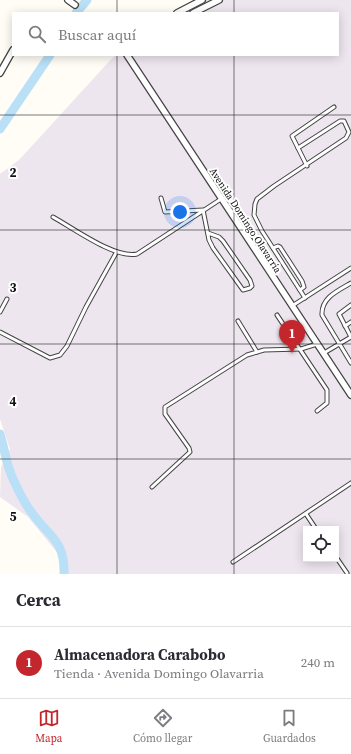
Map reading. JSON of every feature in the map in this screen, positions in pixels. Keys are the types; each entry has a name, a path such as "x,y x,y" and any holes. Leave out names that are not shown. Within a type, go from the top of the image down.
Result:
{"street":[{"path":"68,0 75,5"},
{"path":"179,12 202,0"},
{"path":"195,12 219,0"},
{"path":"0,73 12,52"},
{"name":"Avenida Domingo Olavarria","path":"128,56 351,395"}],"lane":[{"path":"307,166 291,137 292,134 334,107"},
{"path":"298,148 340,121 344,121 348,128 349,132 346,138 307,166 274,186 257,199 255,204 254,215 305,298"},
{"path":"161,198 165,212 203,210"},
{"path":"53,217 116,253 130,256 137,254 221,199"},
{"path":"203,210 209,240 213,248 243,290 250,288 252,286 250,280 223,241 219,237 208,233"},
{"path":"273,248 276,246 280,247 302,281 304,287 300,290"},
{"path":"0,332 50,358 60,355 67,346 86,307 116,253"},
{"path":"292,306 351,268"},
{"path":"351,283 328,298 322,308 322,315 338,344 351,363"},
{"path":"0,312 7,299"},
{"path":"324,354 351,337 339,314 351,305"},
{"path":"276,315 327,390 327,403 317,411"},
{"path":"238,321 257,352"},
{"path":"344,326 351,322"},
{"path":"152,487 190,452 189,448 165,414 165,407 247,355 272,349 300,350 317,344"},
{"path":"233,562 351,484"},
{"path":"306,514 314,526"},
{"path":"339,561 347,573"}],"shaded area":[{"path":"205,0 351,0 351,574 61,574 64,561 28,517 0,497 1,467 10,449 0,419 0,174 19,160 114,56 339,56 339,12 183,12"}],"waterway":[{"path":"77,12 87,0"},
{"path":"0,129 49,56"},
{"path":"0,434 7,464 22,498 38,521 59,546 64,563 64,574"}],"place":[{"name":"Almacenadora Carabobo","path":"292,353"}]}
